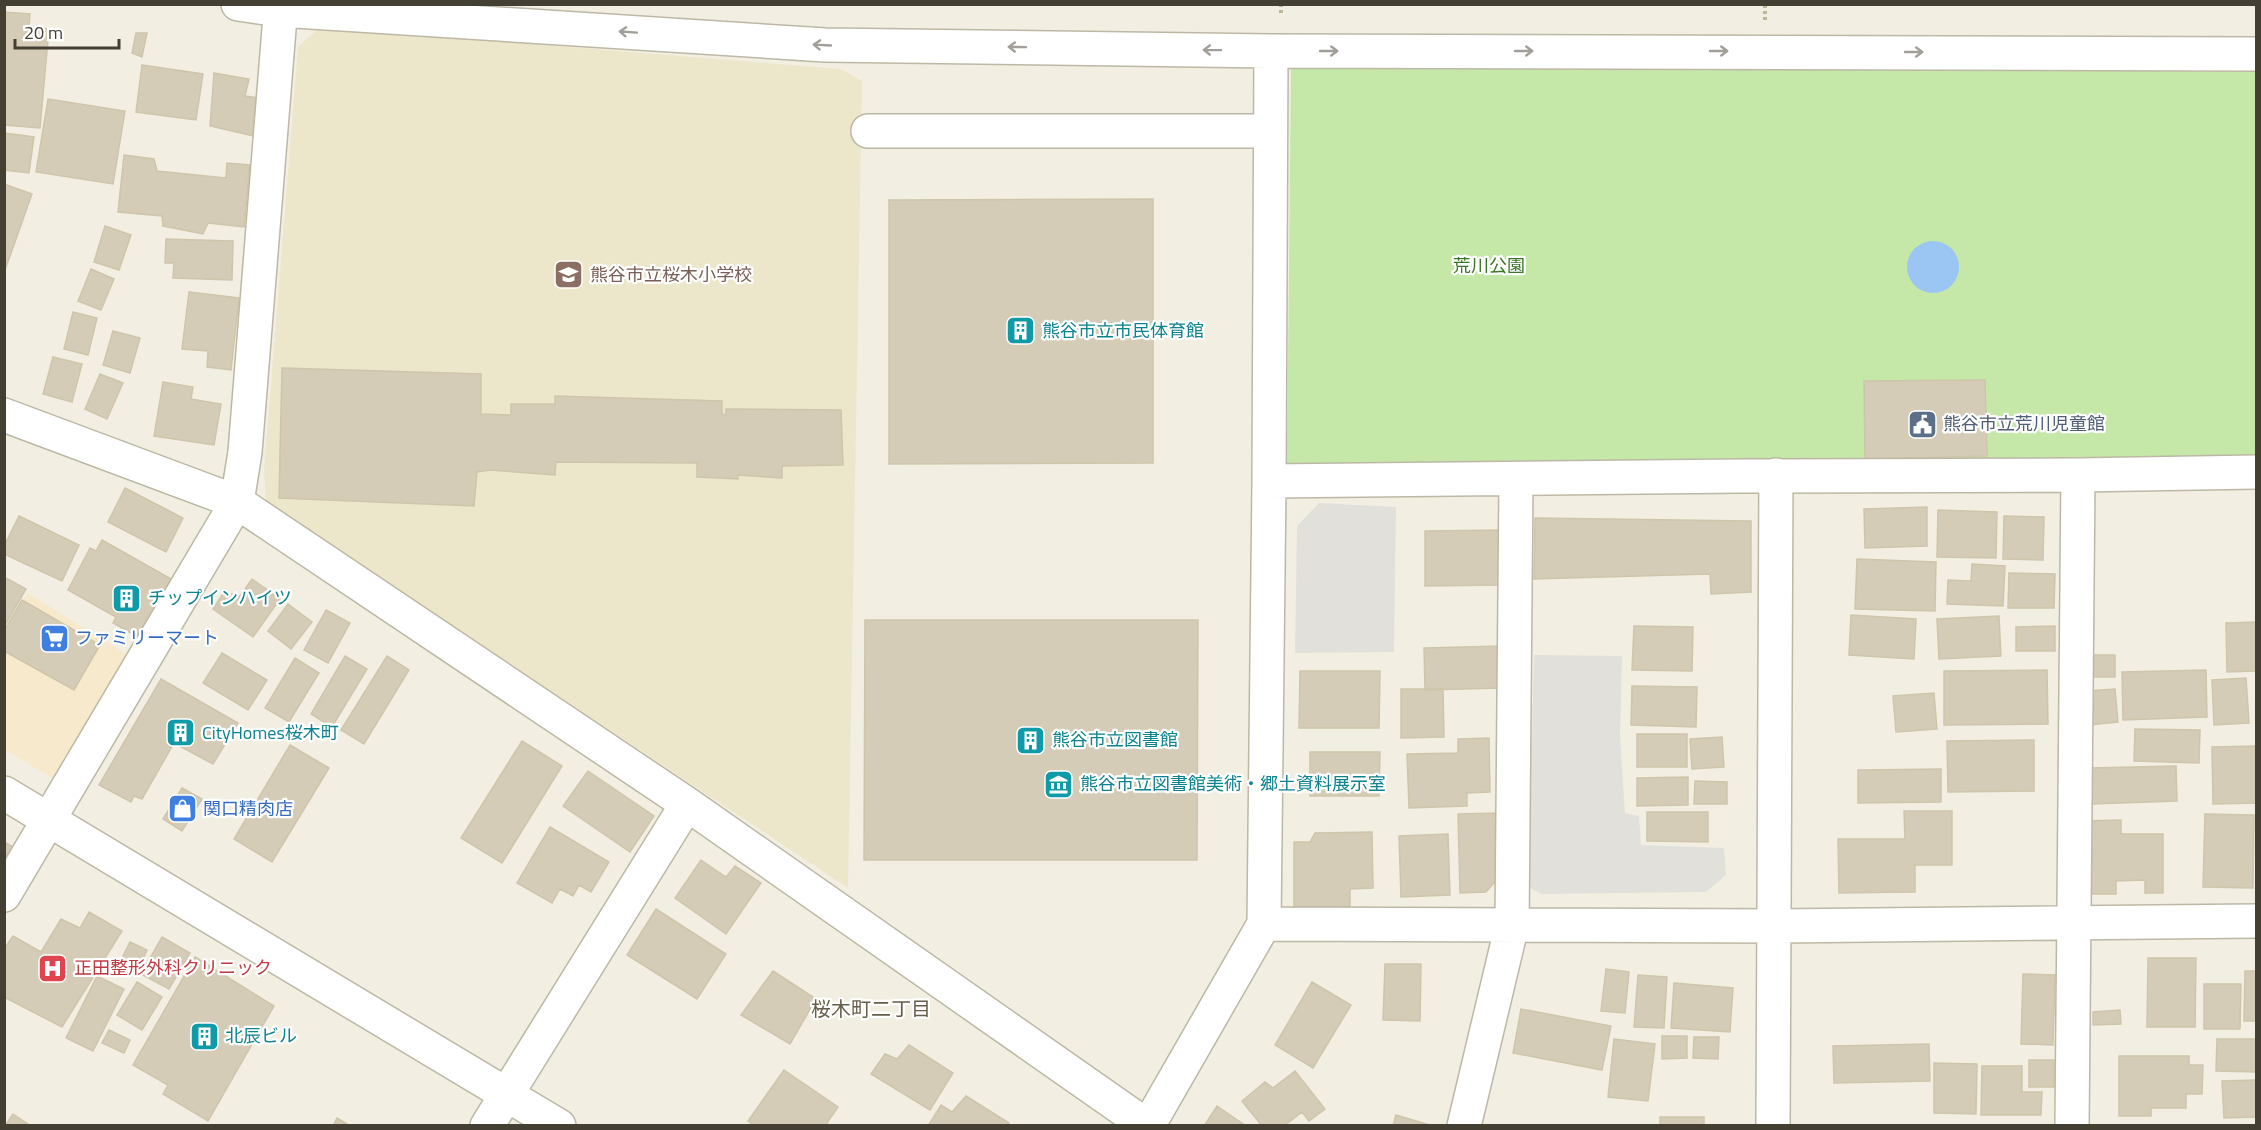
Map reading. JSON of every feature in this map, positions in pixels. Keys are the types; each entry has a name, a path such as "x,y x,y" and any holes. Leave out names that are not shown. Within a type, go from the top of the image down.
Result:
{"street":[{"path":"238,4 825,45 1271,51 2256,54"},
{"path":"4,895 237,502 246,440 280,7"},
{"path":"4,415 237,502 687,804 1148,1125 1264,924 1271,51"},
{"path":"868,131 1270,131"},
{"path":"1269,481 1776,476 2078,476 2256,472"},
{"path":"1773,1125 1776,476"},
{"path":"2072,1125 2078,476"},
{"path":"1464,1125 1512,925 1516,480"},
{"path":"4,793 560,1125"},
{"path":"487,1125 687,804"},
{"path":"1264,924 1774,926 2256,921"}],"shaded area":[{"name":"熊谷市立桜木小学校","path":"320,27 841,69 862,81 848,888 266,502 264,470 298,47"},
{"path":"1319,503 1396,507 1394,652 1295,653 1297,526"},
{"path":"28,593 127,655 54,779 5,750 5,630"},
{"path":"1534,655 1622,656 1620,737 1625,813 1639,816 1641,845 1724,848 1726,875 1706,892 1542,894 1524,885"}],"green space":[{"name":"荒川公園","path":"1291,64 2256,72 2256,459 1287,466"}],"water":[{"path":"1933,241 1943,243 1951,249 1957,257 1959,267 1957,277 1951,285 1943,291 1933,293 1923,291 1915,285 1909,277 1907,267 1909,257 1915,249 1923,243"}],"building":[{"path":"4,12 30,14 29,27 49,29 40,128 4,125"},
{"path":"136,33 147,33 142,57 132,53"},
{"path":"142,65 203,74 196,120 136,112"},
{"path":"214,73 249,79 245,96 260,98 254,136 210,126"},
{"path":"48,99 125,111 113,184 36,172"},
{"path":"4,133 34,137 29,173 4,170"},
{"path":"124,155 154,159 157,171 226,178 227,163 250,165 244,227 208,223 203,234 163,226 162,216 118,212"},
{"path":"4,184 32,194 4,273"},
{"name":"熊谷市立市民体育館","path":"1153,199 1153,463 889,464 889,200"},
{"path":"105,226 131,235 119,270 94,262"},
{"path":"166,239 233,241 232,280 173,278 174,263 165,263"},
{"path":"91,269 114,279 101,310 78,301"},
{"path":"189,292 239,298 231,370 207,367 208,351 182,349"},
{"path":"73,312 97,318 88,355 64,349"},
{"path":"113,331 140,338 130,373 103,365"},
{"path":"53,357 82,364 72,402 43,394"},
{"path":"282,368 481,374 481,414 511,415 511,404 555,404 555,396 722,401 722,414 726,415 726,409 841,410 843,465 782,466 782,478 738,475 738,479 697,477 697,463 556,462 555,475 490,470 477,472 474,506 279,498"},
{"path":"100,374 123,383 107,419 85,409"},
{"path":"1985,380 1987,456 1865,459 1864,381"},
{"path":"163,382 193,387 191,399 221,404 214,445 154,436"},
{"path":"125,488 183,518 166,552 108,522"},
{"path":"1927,507 1927,546 1865,548 1864,509"},
{"path":"1938,510 1997,512 1996,558 1937,557"},
{"path":"19,516 79,545 62,581 4,554 4,546"},
{"path":"2004,516 2044,517 2043,560 2003,559"},
{"path":"1535,518 1751,521 1751,592 1711,594 1710,574 1534,579"},
{"path":"1502,530 1502,585 1425,586 1425,531"},
{"name":"チップインハイツ","path":"102,540 180,584 147,642 113,623 116,617 68,590 90,548 96,551"},
{"path":"1857,559 1936,562 1935,611 1855,609"},
{"path":"1972,564 2005,566 2003,606 1947,604 1948,580 1971,581"},
{"path":"2009,573 2055,574 2054,608 2008,608"},
{"path":"4,577 26,589 4,627"},
{"path":"252,579 280,599 253,637 213,609 224,592 240,596"},
{"path":"22,600 100,645 74,690 4,651 4,631"},
{"path":"288,604 312,622 291,649 268,631"},
{"path":"326,610 350,623 328,663 304,650"},
{"path":"1851,615 1916,619 1914,659 1849,655"},
{"path":"1999,616 2001,656 1939,659 1937,619"},
{"name":"熊谷市立図書館","path":"865,620 1198,620 1197,860 864,860"},
{"path":"2256,622 2256,671 2227,672 2226,623"},
{"path":"1634,626 1693,627 1692,671 1632,670"},
{"path":"2055,626 2055,651 2016,651 2016,627"},
{"path":"1502,646 1502,688 1425,690 1424,648"},
{"path":"222,653 267,680 248,710 203,683"},
{"path":"2087,655 2115,655 2115,677 2087,677"},
{"path":"345,656 367,669 332,727 311,714"},
{"path":"387,656 409,670 364,744 341,730"},
{"path":"295,658 319,673 289,722 265,708"},
{"path":"2047,670 2048,724 1944,725 1944,671"},
{"path":"2206,670 2207,717 2123,720 2122,672"},
{"path":"1300,671 1380,671 1379,728 1299,728"},
{"path":"2246,678 2249,723 2214,725 2212,680"},
{"name":"CityHomes桜木町","path":"161,679 238,723 213,764 174,743 142,799 134,796 131,802 99,785"},
{"path":"1632,686 1697,687 1696,727 1631,725"},
{"path":"1401,689 1443,689 1444,737 1401,738"},
{"path":"2115,689 2118,722 2089,725 2086,691"},
{"path":"1934,693 1937,729 1896,732 1893,696"},
{"path":"2135,729 2200,730 2199,763 2134,761"},
{"path":"1637,734 1687,734 1687,767 1637,767"},
{"path":"1722,737 1724,767 1692,769 1690,739"},
{"path":"1489,738 1490,792 1467,793 1467,806 1409,808 1407,754 1458,753 1458,739"},
{"path":"2034,740 2034,791 1948,792 1947,741"},
{"path":"522,741 562,766 502,863 461,838"},
{"path":"290,745 329,768 272,862 234,839"},
{"path":"2256,746 2256,803 2213,804 2212,747"},
{"path":"1310,752 1380,752 1379,796 1310,796"},
{"path":"2176,766 2177,801 2092,804 2091,768"},
{"path":"1941,769 1941,802 1858,803 1858,770"},
{"path":"588,771 654,816 630,852 563,806"},
{"path":"1688,777 1688,805 1637,806 1637,778"},
{"path":"1695,781 1727,782 1727,804 1694,804"},
{"path":"182,788 202,799 182,831 163,819"},
{"path":"1904,811 1952,811 1952,865 1915,865 1915,892 1839,893 1838,839 1905,839"},
{"path":"1647,812 1708,812 1708,842 1647,841"},
{"path":"1499,813 1500,876 1486,892 1460,893 1458,814"},
{"path":"2205,814 2254,815 2253,888 2203,887"},
{"path":"2121,820 2121,834 2163,834 2163,893 2145,893 2145,880 2116,881 2116,894 2082,894 2082,821"},
{"path":"550,827 609,862 591,892 579,885 573,896 560,889 552,903 517,883"},
{"path":"1372,832 1373,888 1350,889 1350,907 1294,908 1294,842 1310,842 1315,833"},
{"path":"1448,834 1450,895 1401,897 1399,836"},
{"path":"4,842 15,848 4,865"},
{"path":"701,860 726,877 735,866 761,883 726,934 675,898"},
{"path":"656,909 726,954 697,999 627,955"},
{"path":"89,912 122,931 62,1027 4,997 4,949 13,936 41,952 61,919 80,928"},
{"path":"162,937 190,953 169,989 141,974"},
{"path":"130,942 147,950 138,970 120,962"},
{"name":"北辰ビル","path":"195,957 274,1006 208,1121 163,1094 168,1085 133,1065"},
{"path":"2148,958 2196,958 2195,1027 2147,1027"},
{"path":"1385,964 1421,964 1420,1021 1383,1020"},
{"path":"1606,969 1629,972 1625,1013 1601,1011"},
{"path":"773,971 816,999 790,1044 741,1015"},
{"path":"2245,971 2256,971 2256,1021 2244,1021"},
{"path":"2023,974 2055,975 2053,1045 2021,1044"},
{"path":"1638,975 1667,977 1664,1028 1634,1027"},
{"path":"97,976 124,989 93,1051 66,1038"},
{"path":"137,982 162,997 142,1030 117,1015"},
{"path":"1312,982 1351,1005 1313,1068 1275,1045"},
{"path":"1674,983 1733,988 1730,1032 1671,1028"},
{"path":"2204,984 2241,984 2240,1029 2204,1029"},
{"path":"1521,1009 1611,1026 1602,1070 1513,1053"},
{"path":"2120,1010 2121,1024 2093,1025 2093,1012"},
{"path":"109,1030 130,1040 124,1053 102,1043"},
{"path":"1662,1036 1687,1036 1687,1058 1662,1059"},
{"path":"1694,1037 1719,1037 1718,1059 1693,1058"},
{"path":"1614,1039 1655,1044 1648,1101 1608,1097"},
{"path":"2217,1039 2256,1039 2256,1072 2216,1071"},
{"path":"1929,1044 1930,1081 1834,1083 1833,1046"},
{"path":"909,1045 953,1073 930,1110 871,1074 885,1054 897,1059"},
{"path":"2119,1056 2189,1056 2189,1065 2203,1065 2202,1094 2186,1094 2186,1108 2151,1108 2151,1116 2119,1116"},
{"path":"2029,1060 2054,1060 2054,1087 2029,1087"},
{"path":"1934,1063 1977,1064 1976,1114 1934,1113"},
{"path":"1982,1066 2022,1066 2022,1092 2042,1092 2041,1115 1981,1115"},
{"path":"784,1070 838,1107 825,1126 755,1126 748,1121"},
{"path":"1295,1071 1325,1109 1309,1121 1302,1112 1284,1126 1262,1126 1242,1101 1265,1082 1273,1088"},
{"path":"2256,1080 2256,1117 2224,1118 2222,1081"},
{"path":"966,1096 1009,1123 1007,1126 928,1126 941,1105 952,1112"},
{"path":"1217,1106 1246,1126 1204,1126"},
{"path":"13,1114 31,1126 5,1126"},
{"path":"1396,1115 1433,1126 1393,1126"},
{"path":"1660,1117 1704,1117 1704,1126 1660,1126"},
{"path":"337,1118 350,1126 333,1126"}],"place":[{"name":"熊谷市立桜木小学校","path":"569,275"},
{"name":"熊谷市立市民体育館","path":"1021,331"},
{"name":"熊谷市立荒川児童館","path":"1922,424"},
{"name":"チップインハイツ","path":"127,598"},
{"name":"ファミリーマート","path":"54,638"},
{"name":"CityHomes桜木町","path":"181,733"},
{"name":"熊谷市立図書館","path":"1031,740"},
{"name":"熊谷市立図書館美術・郷土資料展示室","path":"1059,784"},
{"name":"関口精肉店","path":"182,809"},
{"name":"正田整形外科クリニック","path":"53,968"},
{"name":"北辰ビル","path":"204,1036"}],"district":[{"name":"桜木町二丁目","path":"871,1009"}]}
